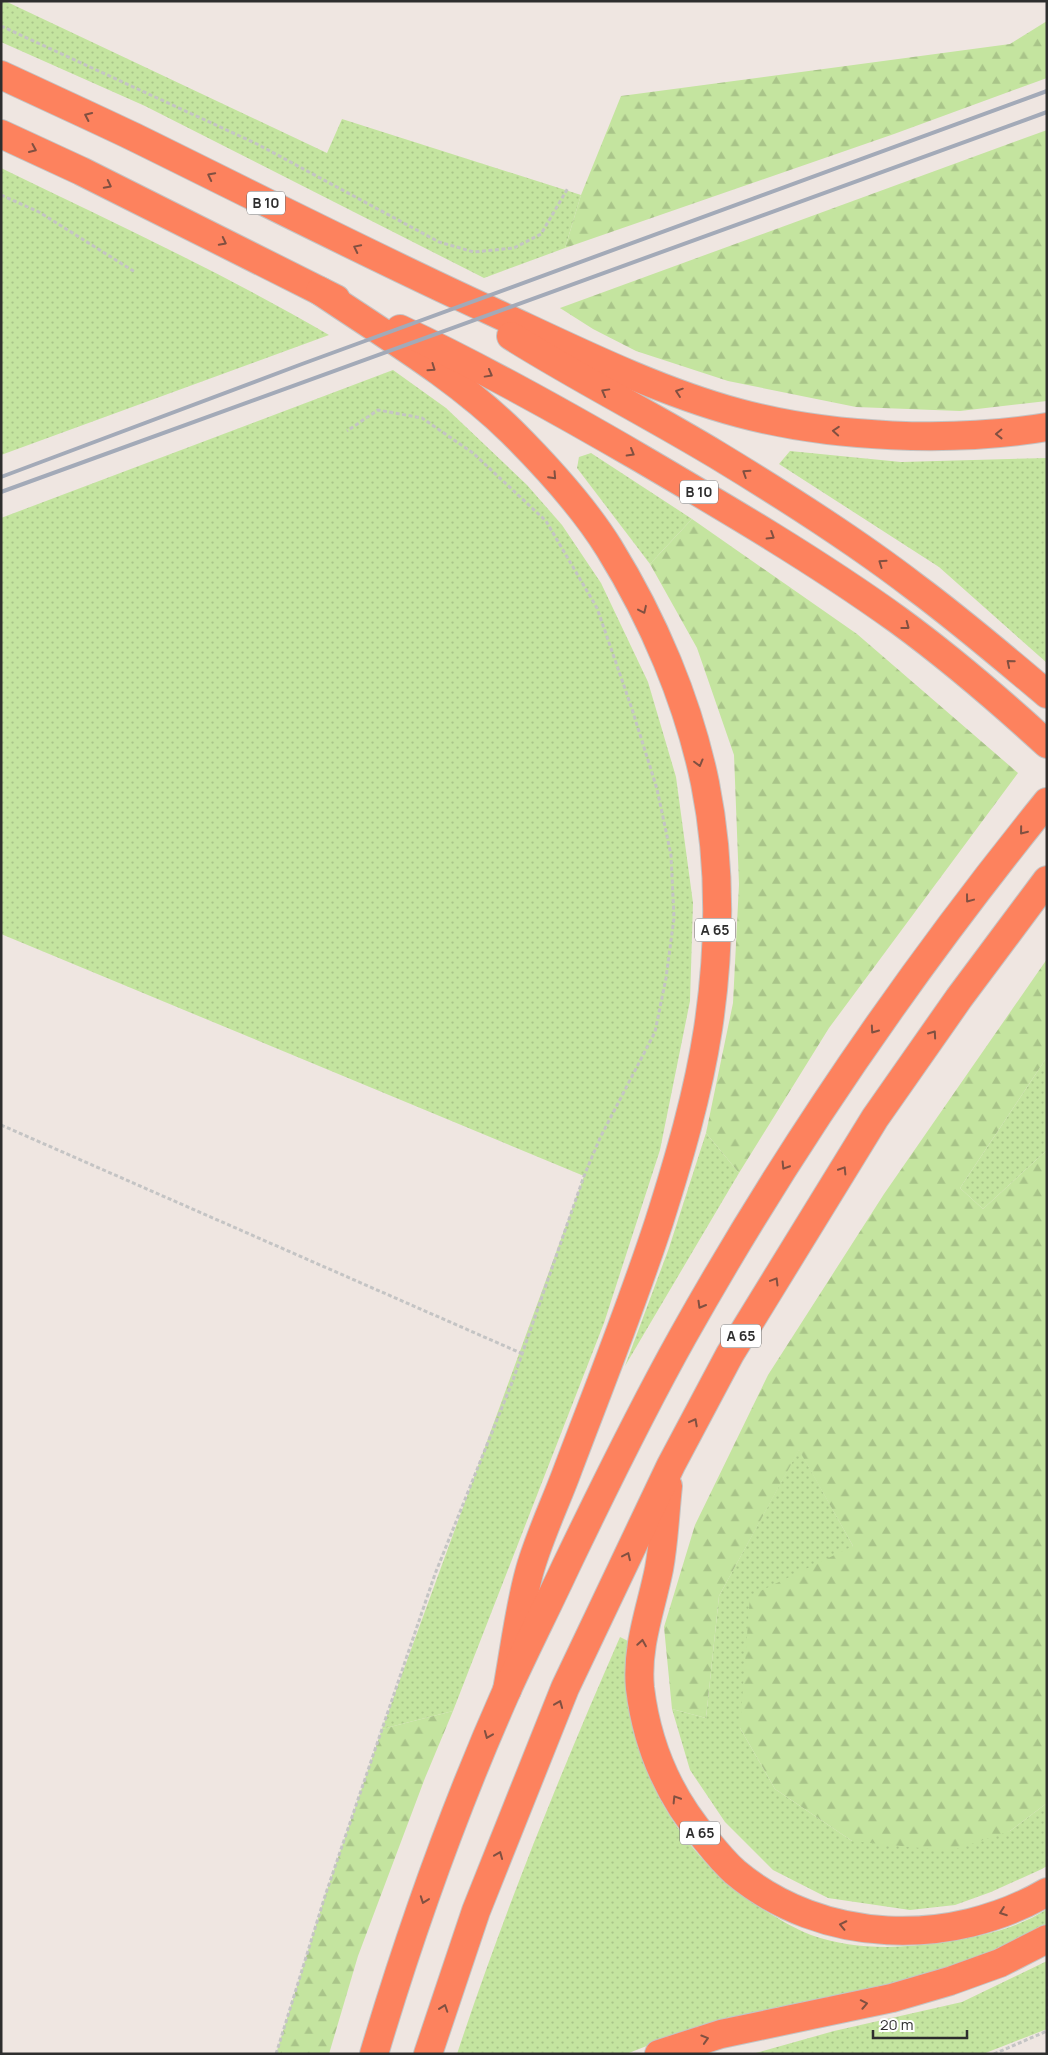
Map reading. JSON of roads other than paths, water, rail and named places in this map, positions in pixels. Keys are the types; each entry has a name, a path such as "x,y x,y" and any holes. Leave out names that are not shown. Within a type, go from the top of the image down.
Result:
{"highway":[{"name":"B 10","path":"1,75 132,136 400,269 560,366 718,455 849,540 915,586 1047,694"},
{"name":"B 10","path":"1,134 80,170 320,291 456,356 594,431 727,508 835,577 899,621 963,670 1047,744"},
{"path":"400,269 628,373 739,413 823,430 915,436 1008,434 1047,427"},
{"name":"A 65","path":"320,291 435,369 483,406 512,432 566,490 607,545 643,609 663,654 687,718 705,783 713,840 716,896 715,963 708,1027 699,1081 660,1219 631,1303 529,1572 507,1690"},
{"name":"A 65","path":"374,2054 404,1958 431,1882 507,1690 613,1468 682,1338 721,1270 850,1065 951,924 1047,802"},
{"name":"A 65","path":"428,2054 476,1911 565,1688 671,1465 730,1354 876,1118 959,998 1040,888"},
{"name":"A 65","path":"671,1465 659,1569 647,1613 640,1655 640,1686 646,1721 657,1762 672,1793 686,1815 712,1847 735,1872 783,1903 830,1922 860,1928 892,1931 933,1930 964,1924 1002,1913 1047,1892"},
{"path":"659,2054 737,2030 892,1998 950,1981 1000,1963 1047,1939"}],"railway":[{"path":"1,477 302,364 1047,91"},
{"path":"1,492 1047,112"}]}
